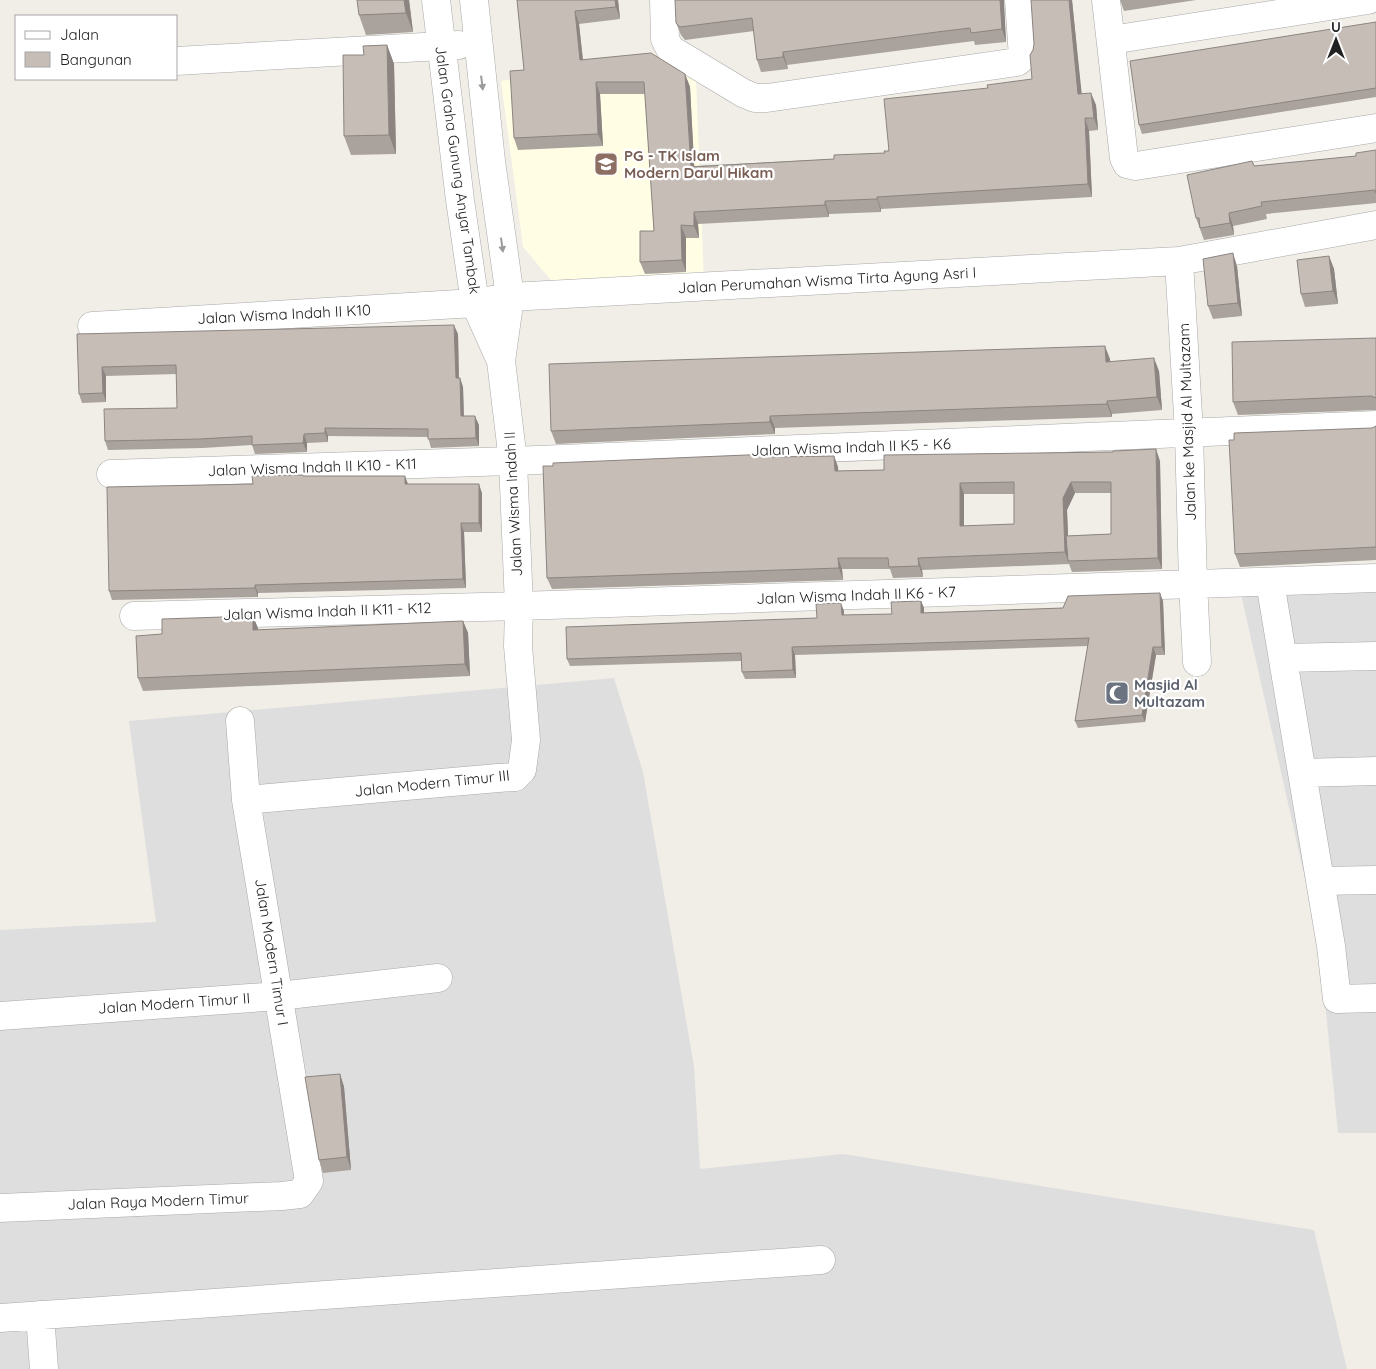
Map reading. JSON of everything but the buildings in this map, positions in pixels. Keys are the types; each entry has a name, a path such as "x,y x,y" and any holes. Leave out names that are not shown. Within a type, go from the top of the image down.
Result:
{"street":[{"name":"Jalan Graha Gunung Anyar Tambak","path":"436,0 460,200 475,302 501,361"},
{"path":"474,0 491,161 510,297 501,361"},
{"path":"664,0 665,38 670,49 743,93 755,98 767,98 1016,62 1024,57 1019,0"},
{"path":"1106,0 1124,158 1127,164 1136,166 1376,128"},
{"path":"1111,40 1368,0"},
{"path":"178,61 478,44"},
{"name":"Jalan Perumahan Wisma Tirta Agung Asri I","path":"475,302 510,297 1179,260 1376,224"},
{"name":"Jalan ke Masjid Al Multazam","path":"1179,260 1189,433 1192,583 1197,662"},
{"name":"Jalan Wisma Indah II K10","path":"92,326 475,302"},
{"name":"Jalan Wisma Indah II","path":"501,361 513,461 519,606 518,646"},
{"name":"Jalan Wisma Indah II K5 - K6","path":"513,461 1376,425"},
{"name":"Jalan Wisma Indah II K10 - K11","path":"111,474 513,461"},
{"name":"Jalan Wisma Indah II K6 - K7","path":"519,606 1376,578"},
{"path":"1270,582 1321,882 1337,1000 1376,998"},
{"name":"Jalan Wisma Indah II K11 - K12","path":"134,616 519,606"},
{"name":"Jalan Modern Timur III","path":"246,800 515,776 522,770 526,740 518,646"},
{"path":"1283,658 1376,656"},
{"name":"Jalan Modern Timur I","path":"240,722 246,800 309,1181"},
{"path":"1302,773 1376,771"},
{"path":"1321,882 1376,880"},
{"name":"Jalan Modern Timur II","path":"0,1016 279,996 438,978"},
{"name":"Jalan Raya Modern Timur","path":"0,1208 282,1196 300,1194 309,1181"},
{"path":"0,1318 821,1260"},
{"path":"40,1315 44,1369"}],"shaded area":[{"name":"PG - TK Islam Modern Darul Hikam","path":"653,53 696,80 704,280 561,292 523,247 501,81"},
{"path":"1376,589 1376,1133 1338,1133 1319,941 1241,594"},
{"path":"614,678 643,772 694,1066 700,1169 843,1154 1314,1230 1347,1369 0,1369 0,930 156,922 129,721"}],"place":[{"name":"PG - TK Islam Modern Darul Hikam","path":"606,164"},
{"name":"Masjid Al Multazam","path":"1117,693"}]}
